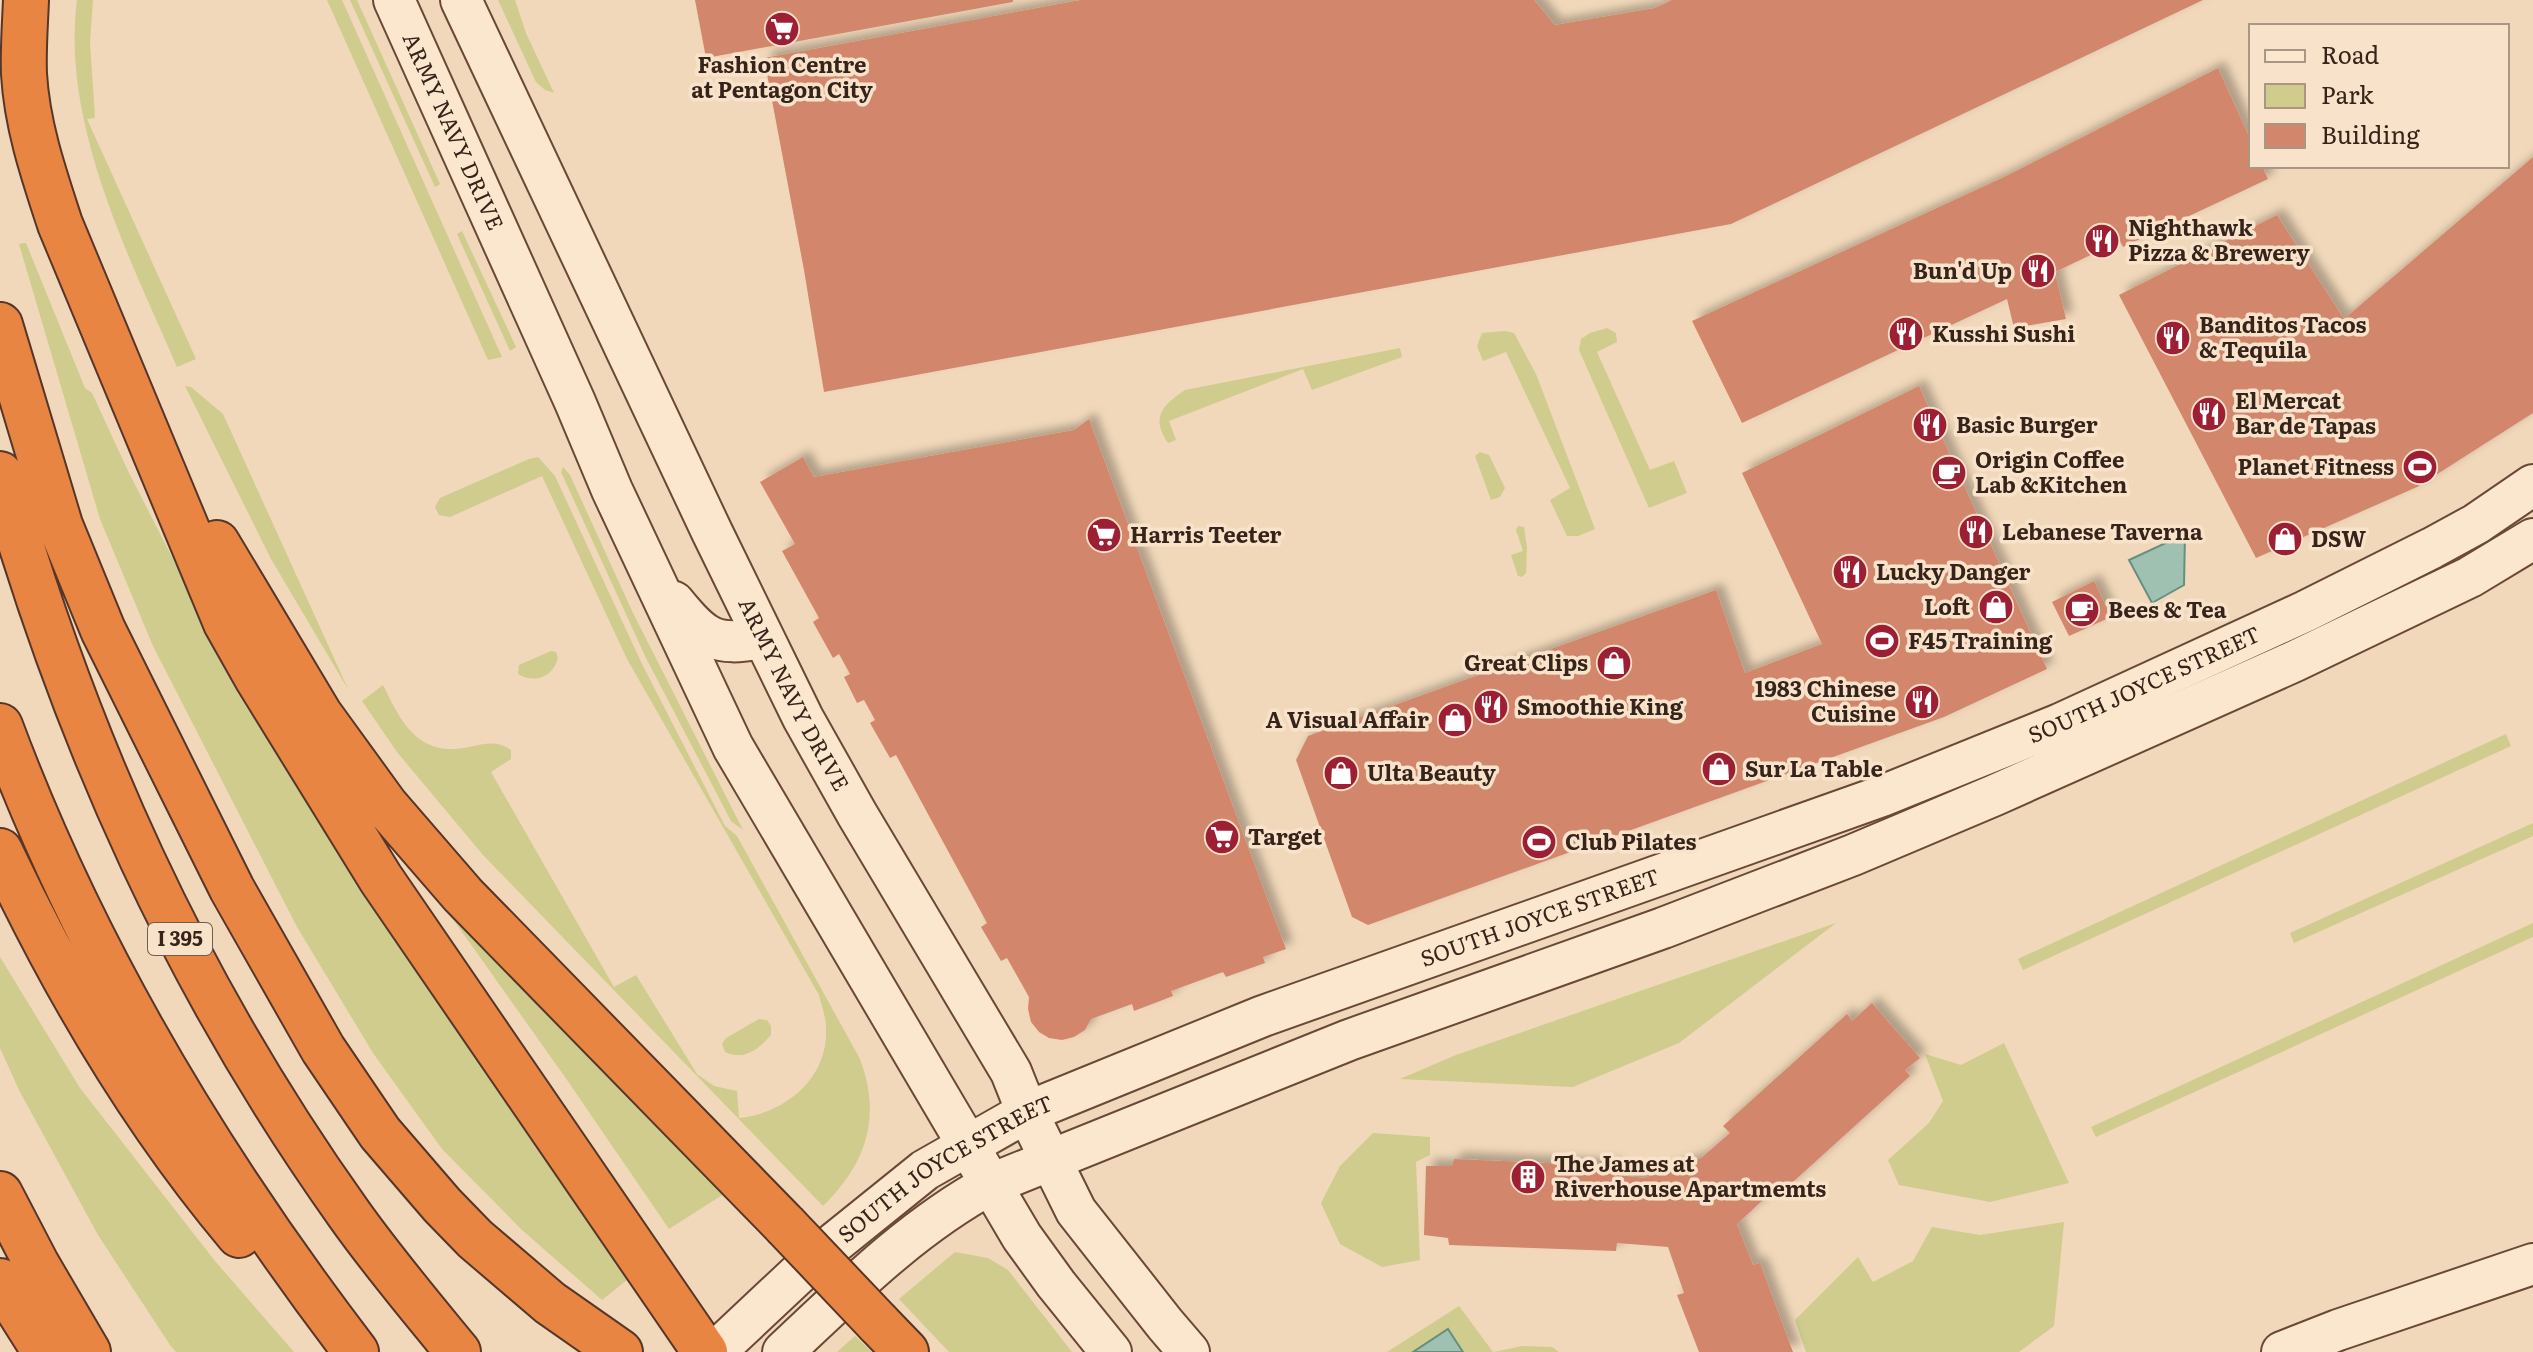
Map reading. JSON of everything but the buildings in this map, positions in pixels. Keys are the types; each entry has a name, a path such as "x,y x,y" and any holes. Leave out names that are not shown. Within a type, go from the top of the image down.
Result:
{"highway":[{"path":"26,0 24,75 30,119 60,224 226,623 295,743 381,879 705,1352"},
{"path":"0,325 60,525 103,630 232,889 316,1037 380,1133 442,1205 511,1272 620,1352"},
{"path":"146,425 291,669 351,761 386,806 463,895 892,1338"},
{"name":"I 395","path":"0,474 24,557 77,711 109,789 180,940 250,1065 304,1150 351,1217 458,1352"},
{"path":"0,726 76,906 157,1057 251,1206 356,1352"},
{"path":"0,851 56,961 152,1121 227,1221 343,1352"},
{"path":"0,1194 88,1352"},
{"path":"0,1281 45,1352"}],"main road":[{"name":"ARMY NAVY DRIVE","path":"394,0 648,570 733,747 1039,1261 1111,1352"},
{"name":"ARMY NAVY DRIVE","path":"461,0 762,638 803,718 1011,1072 1027,1112 1076,1211 1189,1352"},
{"name":"SOUTH JOYCE STREET","path":"715,1352 850,1228 925,1170 1027,1112 1263,1016 1871,800 2060,724 2306,611 2432,548 2476,524 2533,485"},
{"name":"SOUTH JOYCE STREET","path":"783,1352 911,1237 952,1205 991,1184 1349,1040 1663,928 1954,813 2295,661 2470,577 2533,539"},
{"path":"648,570 690,622 704,633 718,641 733,643 762,638"},
{"path":"2282,1352 2533,1264"}],"green space":[{"path":"77,0 93,0 90,42 95,118 87,119 196,359 177,367 120,235 89,141 79,94 75,47"},
{"path":"327,0 342,0 502,357 488,360"},
{"path":"350,0 357,0 440,184 435,187"},
{"path":"498,0 515,0 526,33 554,93 536,82"},
{"path":"462,231 516,347 510,351 457,234"},
{"path":"26,243 85,388 92,393 196,604 632,1276 602,1300 522,1230 442,1149 373,1053 297,927 153,646 100,519 19,244"},
{"path":"1607,328 1616,333 1617,342 1597,352 1650,470 1674,461 1687,493 1649,508 1579,350 1581,339"},
{"path":"1482,333 1514,333 1536,374 1595,529 1578,536 1567,536 1550,500 1570,488 1506,352 1483,361 1477,346"},
{"path":"1400,348 1402,357 1312,390 1303,369 1169,421 1176,440 1168,443 1160,426 1165,407 1185,390"},
{"path":"185,386 191,387 223,414 349,691 271,559"},
{"path":"1480,452 1489,455 1505,488 1500,497 1491,500 1475,456"},
{"path":"538,457 555,476 641,662 725,826 737,836 860,1059 870,1101 866,1139 850,1174 823,1206 483,855 397,752 362,701 383,685 405,725 425,742 452,749 496,744 511,750 511,759 491,772 614,987 636,975 697,1074 714,1086 737,1091 739,1118 773,1109 801,1090 820,1062 825,1045 826,1023 819,995 627,659 542,476 450,517 439,515 435,507 440,498"},
{"path":"563,467 570,475 633,613 743,830 731,821 646,658 561,472"},
{"path":"1518,526 1524,527 1527,548 1526,573 1522,577 1518,576 1511,555 1523,551 1516,530"},
{"path":"551,651 556,652 558,658 548,674 531,678 518,674 519,665"},
{"path":"2506,734 2511,746 2023,970 2018,959"},
{"path":"2533,823 2533,836 2294,943 2290,933"},
{"path":"445,908 727,1192 669,1229"},
{"path":"1836,923 1679,1043 1573,1087 1400,1079 1456,1055"},
{"path":"2533,923 2533,937 2096,1137 2091,1127"},
{"path":"0,957 80,1088 215,1261 294,1352 176,1352 170,1345 98,1235 19,1090 0,1048"},
{"path":"759,1019 767,1020 771,1026 771,1035 766,1040 745,1054 725,1052 722,1044 726,1038"},
{"path":"2004,1043 2069,1183 1990,1202 1899,1185 1888,1160 1929,1123 1943,1101 1925,1054 1961,1065"},
{"path":"1373,1133 1430,1137 1430,1155 1416,1162 1420,1260 1382,1267 1340,1244 1321,1203 1340,1166"},
{"path":"2064,1222 2054,1326 2019,1352 1806,1352 1795,1320 1858,1257 1873,1282 1913,1261 1932,1227 1980,1235"},
{"path":"955,1252 988,1258 1008,1270 1072,1352 949,1352 899,1299"},
{"path":"1459,1306 1493,1352 1387,1352"},
{"path":"855,1336 872,1352 837,1352"},
{"path":"1522,1346 1552,1347 1559,1352 1494,1352"}],"shaded area":[{"path":"2185,534 2184,585 2152,603 2129,560"},
{"path":"1448,1329 1463,1352 1413,1352"}],"place":[{"name":"Fashion Centre at Pentagon City","path":"782,29"},
{"name":"Nighthawk Pizza & Brewery","path":"2102,241"},
{"name":"Bun'd Up","path":"2038,271"},
{"name":"Kusshi Sushi","path":"1906,334"},
{"name":"Banditos Tacos & Tequila","path":"2173,338"},
{"name":"El Mercat Bar de Tapas","path":"2209,414"},
{"name":"Basic Burger","path":"1930,425"},
{"name":"Planet Fitness","path":"2420,467"},
{"name":"Origin Coffee Lab &Kitchen","path":"1949,473"},
{"name":"Lebanese Taverna","path":"1976,532"},
{"name":"Harris Teeter","path":"1104,535"},
{"name":"DSW","path":"2285,539"},
{"name":"Lucky Danger","path":"1850,572"},
{"name":"Loft","path":"1996,607"},
{"name":"Bees & Tea","path":"2082,610"},
{"name":"F45 Training","path":"1882,641"},
{"name":"Great Clips","path":"1614,663"},
{"name":"1983 Chinese Cuisine","path":"1922,702"},
{"name":"Smoothie King","path":"1491,707"},
{"name":"A Visual Affair","path":"1455,720"},
{"name":"Sur La Table","path":"1719,769"},
{"name":"Ulta Beauty","path":"1341,773"},
{"name":"Target","path":"1222,837"},
{"name":"Club Pilates","path":"1539,842"},
{"name":"The James at Riverhouse Apartmemts","path":"1528,1177"}]}
